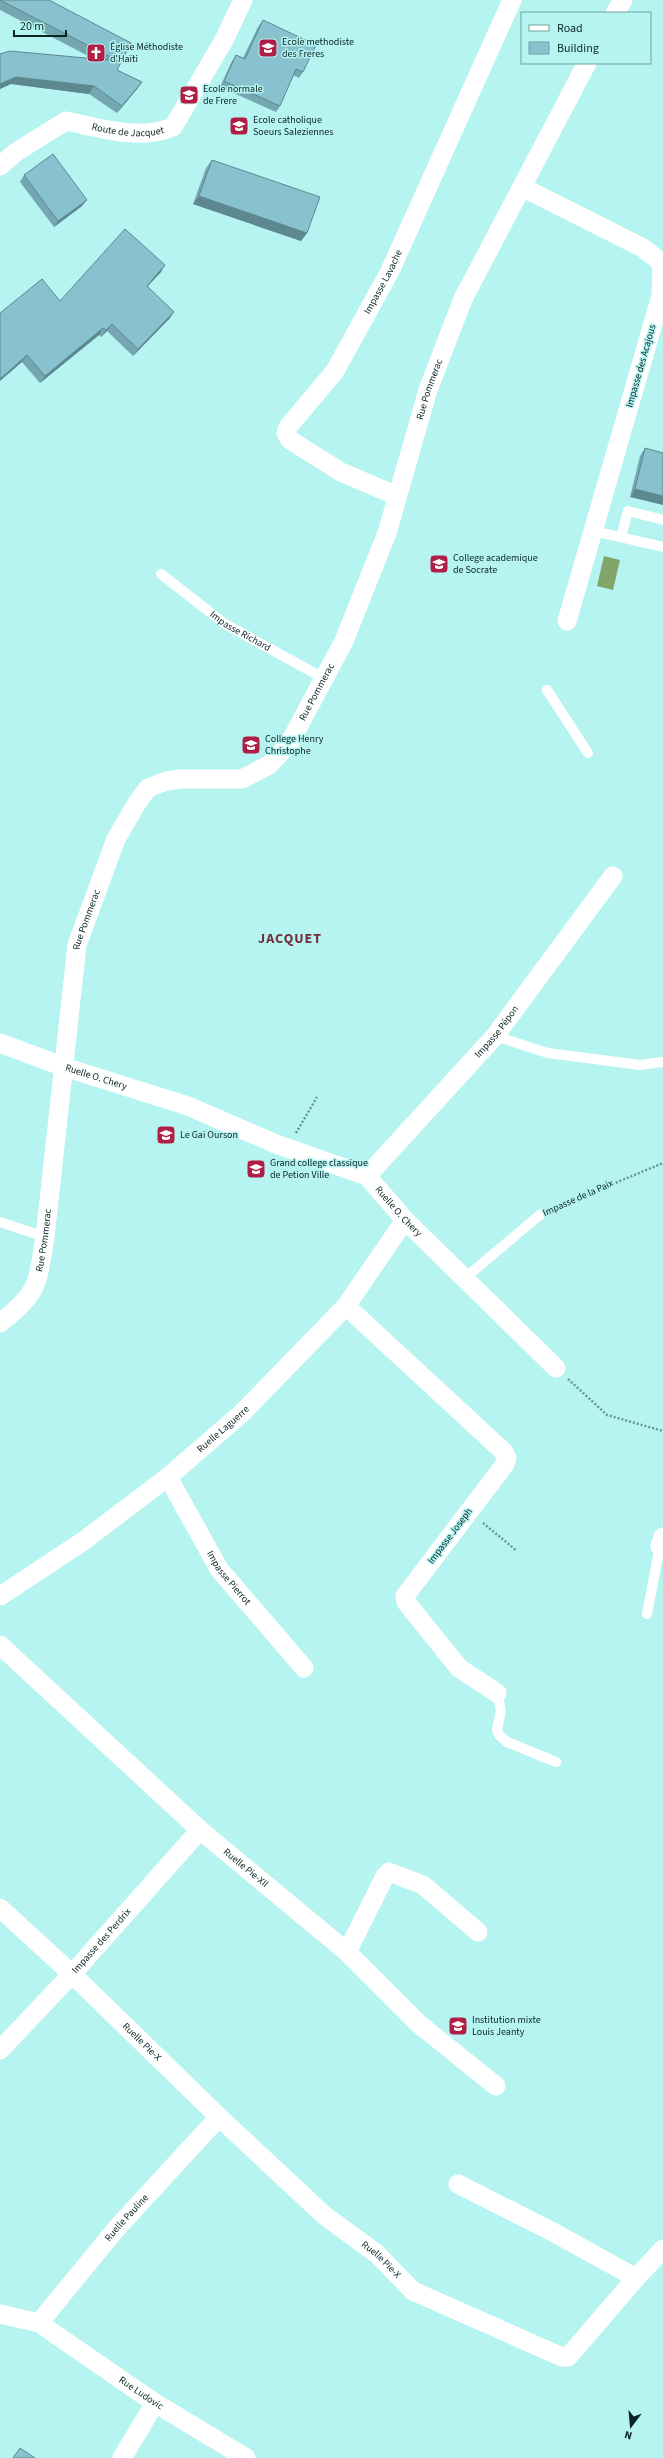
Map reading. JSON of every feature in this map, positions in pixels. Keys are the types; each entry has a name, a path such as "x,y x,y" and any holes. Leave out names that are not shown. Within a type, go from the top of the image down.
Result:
{"street":[{"name":"Route de Jacquet","path":"0,166 16,152 66,121 136,134 158,133 173,127 224,40 243,0"},
{"name":"Impasse Lavache","path":"397,496 341,472 290,440 286,433 288,427 335,371 390,271 512,0"},
{"path":"616,12 623,0"},
{"name":"Rue Pommerac","path":"0,1323 23,1305 34,1290 45,1237 77,945 116,839 137,803 148,788 166,781 242,779 269,765 288,744 325,679 344,641 387,533 428,390 463,299 586,64"},
{"name":"Impasse des Acajous","path":"522,187 643,248 662,264 661,296 567,622"},
{"name":"Impasse Pépon","path":"367,1176 495,1036 613,876"},
{"name":"Ruelle O. Chery","path":"0,1043 64,1067 188,1106 288,1148 367,1176 405,1220 556,1368"},
{"name":"Ruelle Laguerre","path":"0,1596 82,1542 168,1478 242,1413 346,1306 405,1220"},
{"name":"Impasse Joseph","path":"346,1306 504,1452 507,1458 505,1464 405,1596 406,1602 459,1668 497,1692"},
{"name":"Impasse Pierrot","path":"168,1478 219,1569 304,1668"},
{"name":"Ruelle Pie-XII","path":"0,1646 200,1830 347,1952 419,2024 496,2086"},
{"name":"Impasse des Perdrix","path":"0,2050 72,1974 200,1830"},
{"path":"347,1952 385,1876 389,1872 423,1886 478,1932"},
{"name":"Ruelle Pie-X","path":"0,1908 72,1974 219,2117 324,2215 377,2254 413,2291 562,2357 568,2357 663,2249"},
{"name":"Ruelle Pauline","path":"39,2323 116,2229 219,2117"},
{"path":"458,2184 552,2232 636,2278"},
{"path":"0,2314 39,2323"},
{"name":"Rue Ludovic","path":"39,2323 155,2403 246,2458"},
{"path":"122,2458 155,2403"}],"lane":[{"path":"621,537 628,511 663,520"},
{"path":"593,531 663,547"},
{"name":"Impasse Richard","path":"161,574 225,624 325,679"},
{"path":"546,690 588,753"},
{"path":"495,1036 548,1053 640,1065 663,1062"},
{"name":"Impasse de la Paix","path":"465,1278 541,1214"},
{"path":"0,1222 45,1237"},
{"path":"647,1614 661,1542"},
{"name":"Impasse Joseph","path":"497,1692 501,1711 497,1729 499,1735 507,1742 556,1762"}],"path":[{"path":"288,1148 317,1097"},
{"name":"Impasse de la Paix","path":"541,1214 663,1163"},
{"path":"556,1368 607,1415 663,1431"},
{"path":"469,1511 517,1551"}],"shaded area":[{"path":"604,556 620,560 613,590 597,586"}],"building":[{"path":"0,0 49,0 131,43 117,70 142,82 122,106 94,86 16,77 0,84 0,54 10,51 118,61"},
{"path":"263,20 316,45 303,72 296,69 280,106 224,81 236,55 245,59"},
{"path":"53,154 87,200 58,221 24,175"},
{"path":"212,160 320,197 307,233 199,196"},
{"path":"125,229 165,265 147,286 174,312 138,349 112,324 106,330 103,328 45,376 27,355 0,379 0,313 42,279 60,301"},
{"path":"645,448 663,453 663,496 635,489"},
{"path":"20,2448 35,2458 13,2458"}],"place":[{"name":"Ecole methodiste des Freres","path":"268,48"},
{"name":"Église Méthodiste d'Haïti","path":"96,53"},
{"name":"Ecole normale de Frere","path":"189,95"},
{"name":"Ecole catholique Soeurs Saleziennes","path":"239,126"},
{"name":"College academique de Socrate","path":"439,564"},
{"name":"College Henry Christophe","path":"251,745"},
{"name":"Le Gai Ourson","path":"166,1135"},
{"name":"Grand college classique de Petion Ville","path":"256,1169"},
{"name":"Institution mixte Louis Jeanty","path":"458,2026"}],"district":[{"name":"JACQUET","path":"290,939"}]}
